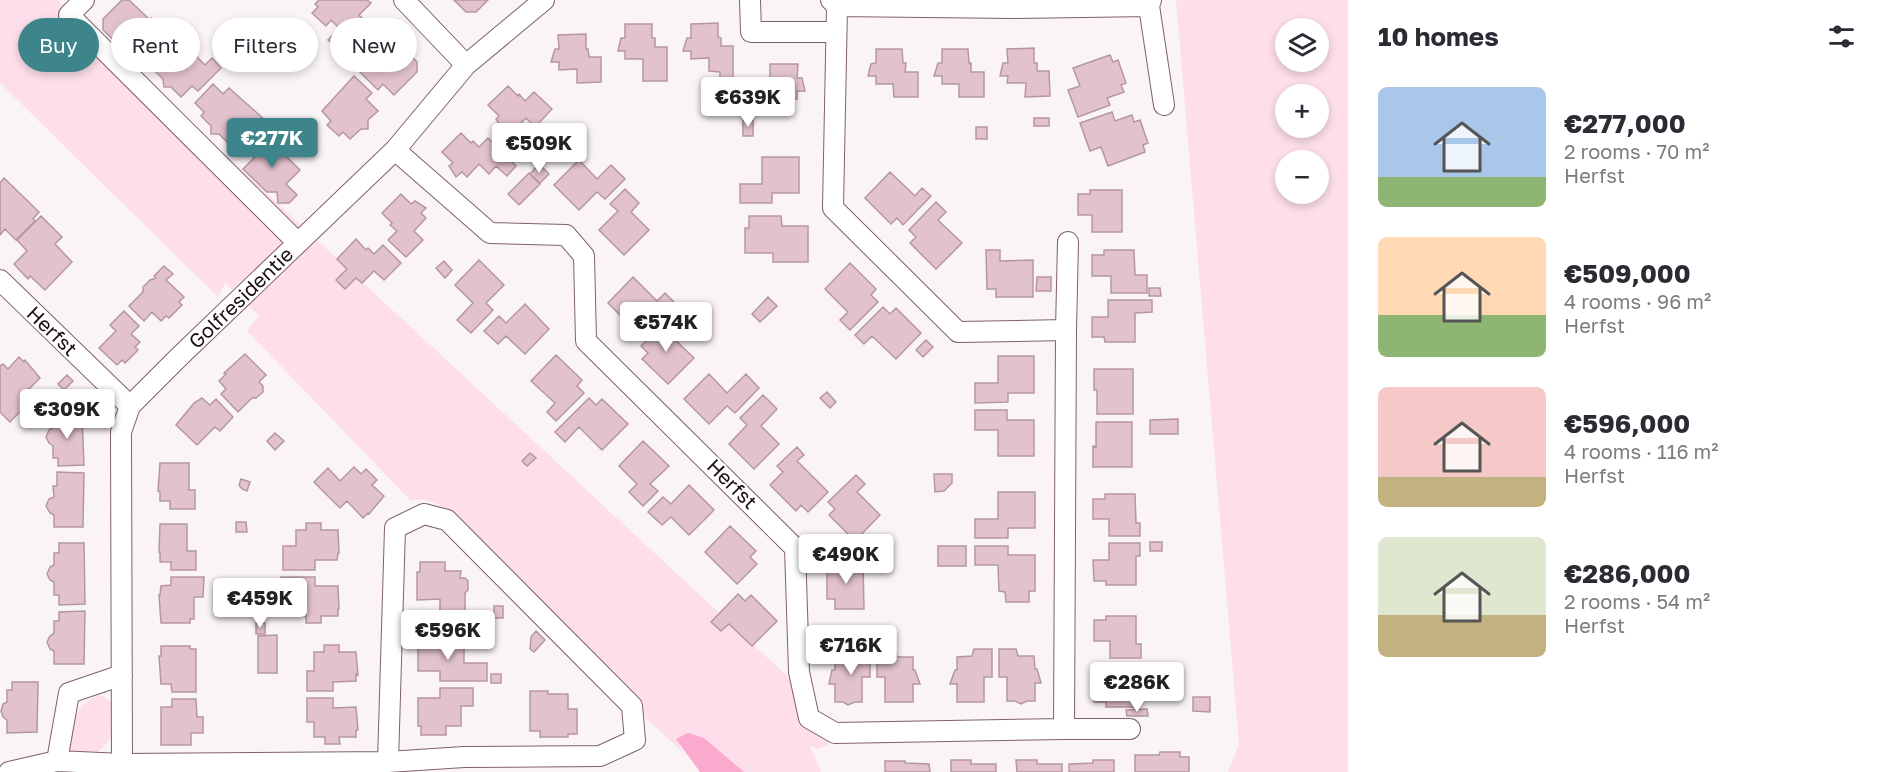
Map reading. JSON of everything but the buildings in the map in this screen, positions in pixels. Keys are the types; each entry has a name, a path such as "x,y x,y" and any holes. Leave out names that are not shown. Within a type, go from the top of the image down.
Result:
{"street":[{"path":"84,0 69,15 298,243"},
{"path":"404,0 466,65"},
{"name":"Golfresidentie","path":"122,764 122,432 130,406 395,150 466,65 544,0"},
{"path":"750,0 751,32 836,32"},
{"path":"1066,330 958,332 833,208 836,32 834,3 1150,3 1164,105"},
{"name":"Herfst","path":"395,150 490,233 566,236 584,256 586,341 795,548 799,672 809,718 835,733 1130,729"},
{"path":"1064,729 1068,242"},
{"name":"Herfst","path":"0,280 130,406"},
{"path":"9,772 57,761 122,764 388,762 464,757 600,756 636,740 632,706 447,520 424,514 395,528 388,762"},
{"path":"57,761 69,693 122,675"}],"shaded area":[{"path":"0,0 58,0 77,18 18,18 18,72 99,72 99,38 111,49 111,72 136,72 813,700 828,745 818,749 810,746 821,772 744,772 704,738 679,745 686,755 639,712 641,699 456,518 441,506 430,501 411,501 247,331 259,316 225,283 218,297 0,83"},
{"path":"1176,0 1348,0 1348,772 1228,772 1239,744"},
{"path":"100,695 112,702 113,736 103,748 94,754 83,756 68,753 72,725 78,711 83,705"},
{"path":"688,733 704,738 744,772 700,772 676,739"}]}
